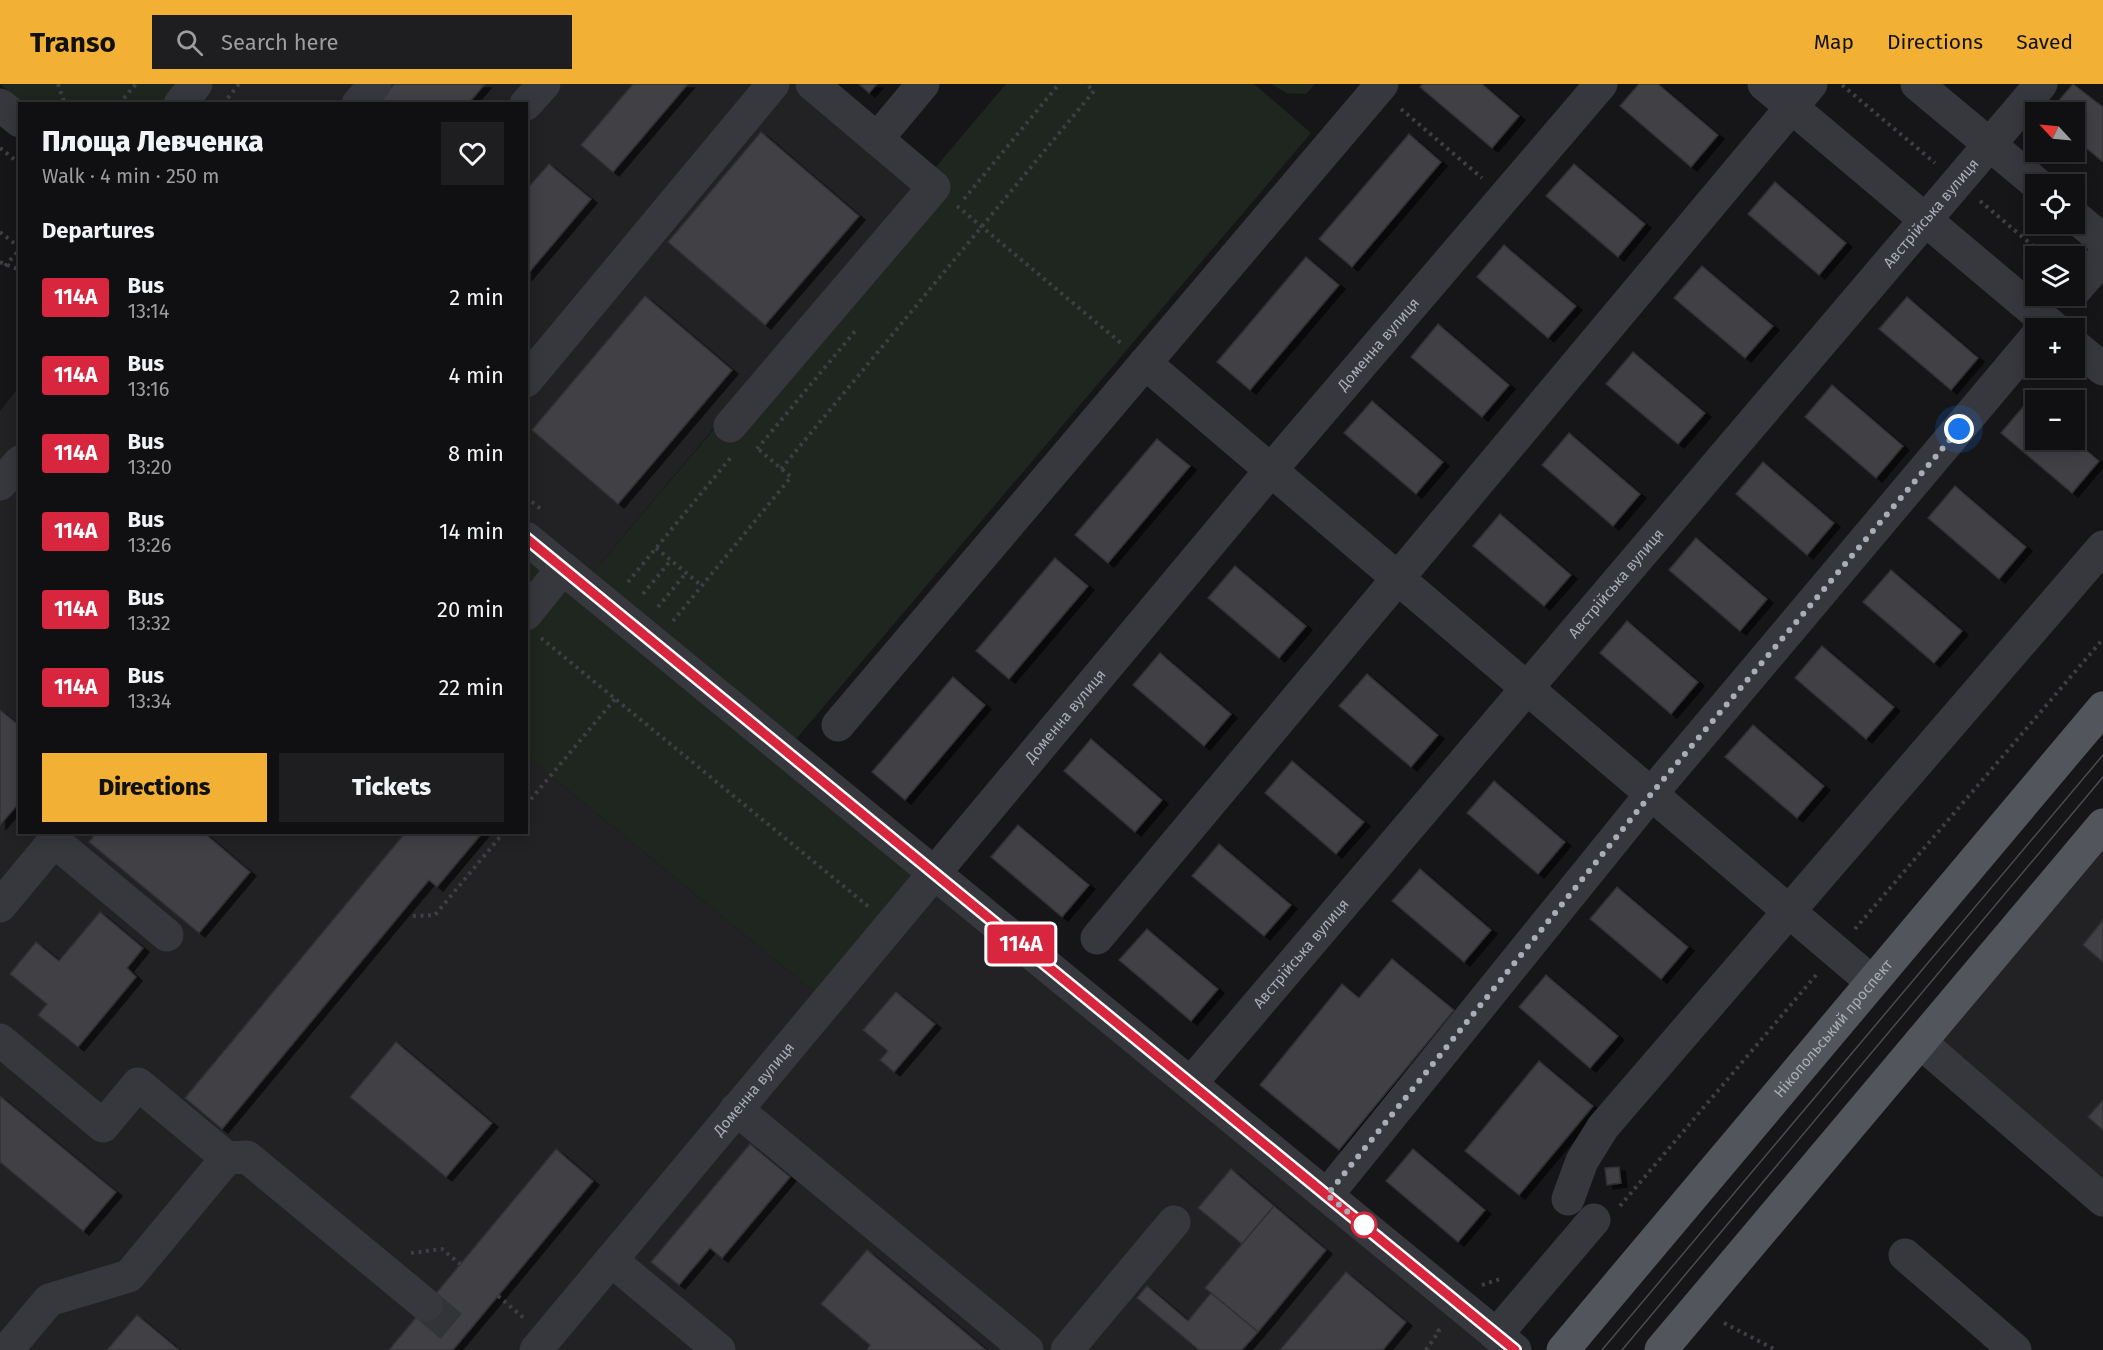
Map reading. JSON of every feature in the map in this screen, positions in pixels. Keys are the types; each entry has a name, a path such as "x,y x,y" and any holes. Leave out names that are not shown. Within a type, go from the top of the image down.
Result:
{"main road":[{"name":"Нікопольський проспект","path":"1563,1350 2103,708"},
{"path":"1661,1350 2103,825"}],"street":[{"path":"182,102 196,84"},
{"path":"360,102 375,84"},
{"path":"528,102 544,84"},
{"path":"528,379 772,84"},
{"path":"734,437 934,187 812,84"},
{"path":"877,139 923,84"},
{"name":"Доменна вулиця","path":"536,1350 1271,470 1601,84"},
{"path":"1764,84 1801,96 1925,220 2033,318"},
{"path":"1917,84 2025,174"},
{"name":"Австрійська вулиця","path":"1191,1083 2041,84"},
{"path":"838,725 1380,86"},
{"path":"1097,938 1801,96"},
{"path":"2085,225 2103,240"},
{"path":"2085,278 2103,258"},
{"path":"2054,318 2063,306"},
{"path":"1327,1195 1652,793 2025,353"},
{"path":"2085,354 2103,369"},
{"path":"1145,363 1872,982"},
{"path":"0,484 18,464"},
{"path":"528,539 1506,1342 1594,1220"},
{"path":"1568,1199 1582,1161 1603,1127 2103,547"},
{"path":"531,624 563,568"},
{"path":"0,906 54,841 167,935"},
{"path":"0,1040 103,1126 138,1084 227,1158"},
{"path":"1920,1042 2103,1200"},
{"path":"736,1109 1027,1350"},
{"path":"7,1350 49,1300 129,1276 227,1158 248,1156 426,1305"},
{"path":"1067,1350 1174,1222"},
{"path":"1905,1255 2015,1350"},
{"path":"611,1260 719,1350"}],"path":[{"path":"58,84 64,102"},
{"path":"121,102 136,84"},
{"path":"225,102 239,84"},
{"path":"781,469 1094,91 1086,84"},
{"path":"1380,86 1505,197"},
{"path":"0,148 18,162"},
{"path":"934,187 1145,363"},
{"path":"0,232 18,247"},
{"path":"5,266 18,251"},
{"path":"0,262 18,269"},
{"path":"627,583 656,548 734,437"},
{"path":"673,621 792,477"},
{"path":"656,548 702,586"},
{"path":"642,595 671,560"},
{"path":"657,608 686,573"},
{"path":"531,624 615,699 890,924"},
{"path":"528,803 615,699"},
{"path":"413,916 435,915 502,834"},
{"path":"442,1249 460,1264"},
{"path":"1724,1323 1776,1350"},
{"path":"1426,1350 1439,1331"}],"shaded area":[{"path":"0,84 196,84 182,102 21,102"},
{"path":"196,84 812,84 924,178 588,578 528,528 528,102 182,102"},
{"path":"1006,84 1254,84 1311,133 791,745 588,578"},
{"path":"1271,84 1315,84 1306,94 1287,93"},
{"path":"18,388 18,834 528,834 528,757 818,995 522,1350 0,1350 0,411"},
{"path":"528,552 919,872 818,995 528,757"},
{"path":"2103,844 2103,1183 1938,1041"},
{"path":"935,885 1501,1350 549,1350"}],"building":[{"path":"394,84 485,84 470,102 379,102"},
{"path":"633,84 688,84 613,172 581,145"},
{"path":"859,84 877,84 869,93"},
{"path":"1423,84 1482,84 1519,116 1492,148 1420,87"},
{"path":"1639,84 1658,84 1718,135 1691,167 1620,106"},
{"path":"2073,84 2103,107 2103,162 2085,147 2085,102 2058,102"},
{"path":"761,132 859,216 765,325 668,242"},
{"path":"1409,134 1441,162 1352,267 1319,239"},
{"path":"549,164 591,199 528,274 528,188"},
{"path":"1574,164 1645,224 1618,257 1546,196"},
{"path":"1775,182 1846,243 1819,275 1748,214"},
{"path":"1504,245 1576,306 1548,338 1477,277"},
{"path":"1306,257 1339,285 1250,390 1217,362"},
{"path":"1702,266 1773,326 1745,358 1674,298"},
{"path":"645,296 732,370 618,504 532,430"},
{"path":"1907,297 1978,358 1951,390 1879,329"},
{"path":"1438,324 1509,385 1482,417 1411,357"},
{"path":"1633,352 1705,413 1678,444 1606,384"},
{"path":"1832,385 1903,446 1876,478 1805,417"},
{"path":"1372,401 1443,462 1416,494 1344,433"},
{"path":"2025,405 2025,450 2085,449 2099,461 2072,493 2001,433"},
{"path":"1569,433 1640,494 1613,526 1542,465"},
{"path":"1157,439 1190,466 1108,563 1075,535"},
{"path":"1763,462 1834,523 1807,555 1736,494"},
{"path":"1955,486 2026,547 1999,579 1928,518"},
{"path":"1500,514 1571,575 1544,606 1473,546"},
{"path":"1696,538 1767,599 1740,631 1669,570"},
{"path":"1055,558 1088,586 1009,679 976,651"},
{"path":"1235,566 1306,626 1279,658 1208,598"},
{"path":"1891,570 1962,631 1934,663 1863,602"},
{"path":"1627,621 1698,682 1671,714 1600,653"},
{"path":"1822,646 1894,707 1866,739 1795,678"},
{"path":"1160,653 1231,714 1204,746 1133,685"},
{"path":"1367,674 1438,735 1411,767 1339,706"},
{"path":"953,677 985,705 905,800 872,772"},
{"path":"0,710 18,724 18,804 0,825"},
{"path":"1753,725 1824,786 1797,818 1725,757"},
{"path":"1091,739 1162,800 1135,832 1064,771"},
{"path":"1292,761 1364,822 1336,854 1265,793"},
{"path":"1494,781 1565,842 1538,874 1467,813"},
{"path":"1018,825 1089,885 1062,917 991,857"},
{"path":"95,834 205,834 250,872 199,933 89,842"},
{"path":"404,834 481,834 437,887 429,880 222,1129 185,1098"},
{"path":"1219,844 1291,905 1264,936 1192,876"},
{"path":"1420,869 1491,930 1464,962 1392,901"},
{"path":"1617,887 1688,947 1661,979 1590,919"},
{"path":"100,912 143,948 127,968 136,977 78,1047 38,1015 47,1004 10,974 36,942 59,961"},
{"path":"2103,920 2103,962 2083,945"},
{"path":"1147,929 1218,989 1191,1021 1119,960"},
{"path":"1392,959 1454,1010 1339,1150 1260,1085 1342,984 1359,998"},
{"path":"1546,975 1618,1036 1590,1068 1519,1007"},
{"path":"896,992 935,1024 894,1072 880,1060 888,1051 863,1030"},
{"path":"396,1042 492,1123 446,1177 350,1097"},
{"path":"1539,1061 1593,1106 1519,1195 1465,1151"},
{"path":"0,1096 116,1192 83,1231 0,1162"},
{"path":"2103,1100 2103,1130 2088,1117"},
{"path":"750,1144 790,1177 722,1258 710,1248 679,1285 651,1262"},
{"path":"556,1149 593,1181 498,1296 453,1350 389,1350"},
{"path":"1413,1149 1485,1210 1458,1242 1386,1181"},
{"path":"1619,1167 1621,1183 1607,1185 1605,1168"},
{"path":"1231,1169 1274,1206 1242,1244 1198,1208"},
{"path":"1274,1206 1326,1250 1258,1332 1205,1288"},
{"path":"867,1250 986,1350 867,1350 870,1345 821,1304"},
{"path":"1346,1272 1406,1322 1383,1350 1280,1350"},
{"path":"1147,1286 1188,1321 1211,1293 1258,1332 1242,1350 1199,1350 1137,1298"},
{"path":"137,1315 179,1350 107,1350"}],"tunnel":[{"path":"426,1305 464,1337"}],"tram line":[{"path":"1602,1350 2103,755"},
{"path":"1622,1350 2103,777"}],"bus line":[{"name":"114А","path":"528,540 1515,1350"}],"route":[{"path":"1364,1225 1327,1195 1652,793 1959,429"}]}
